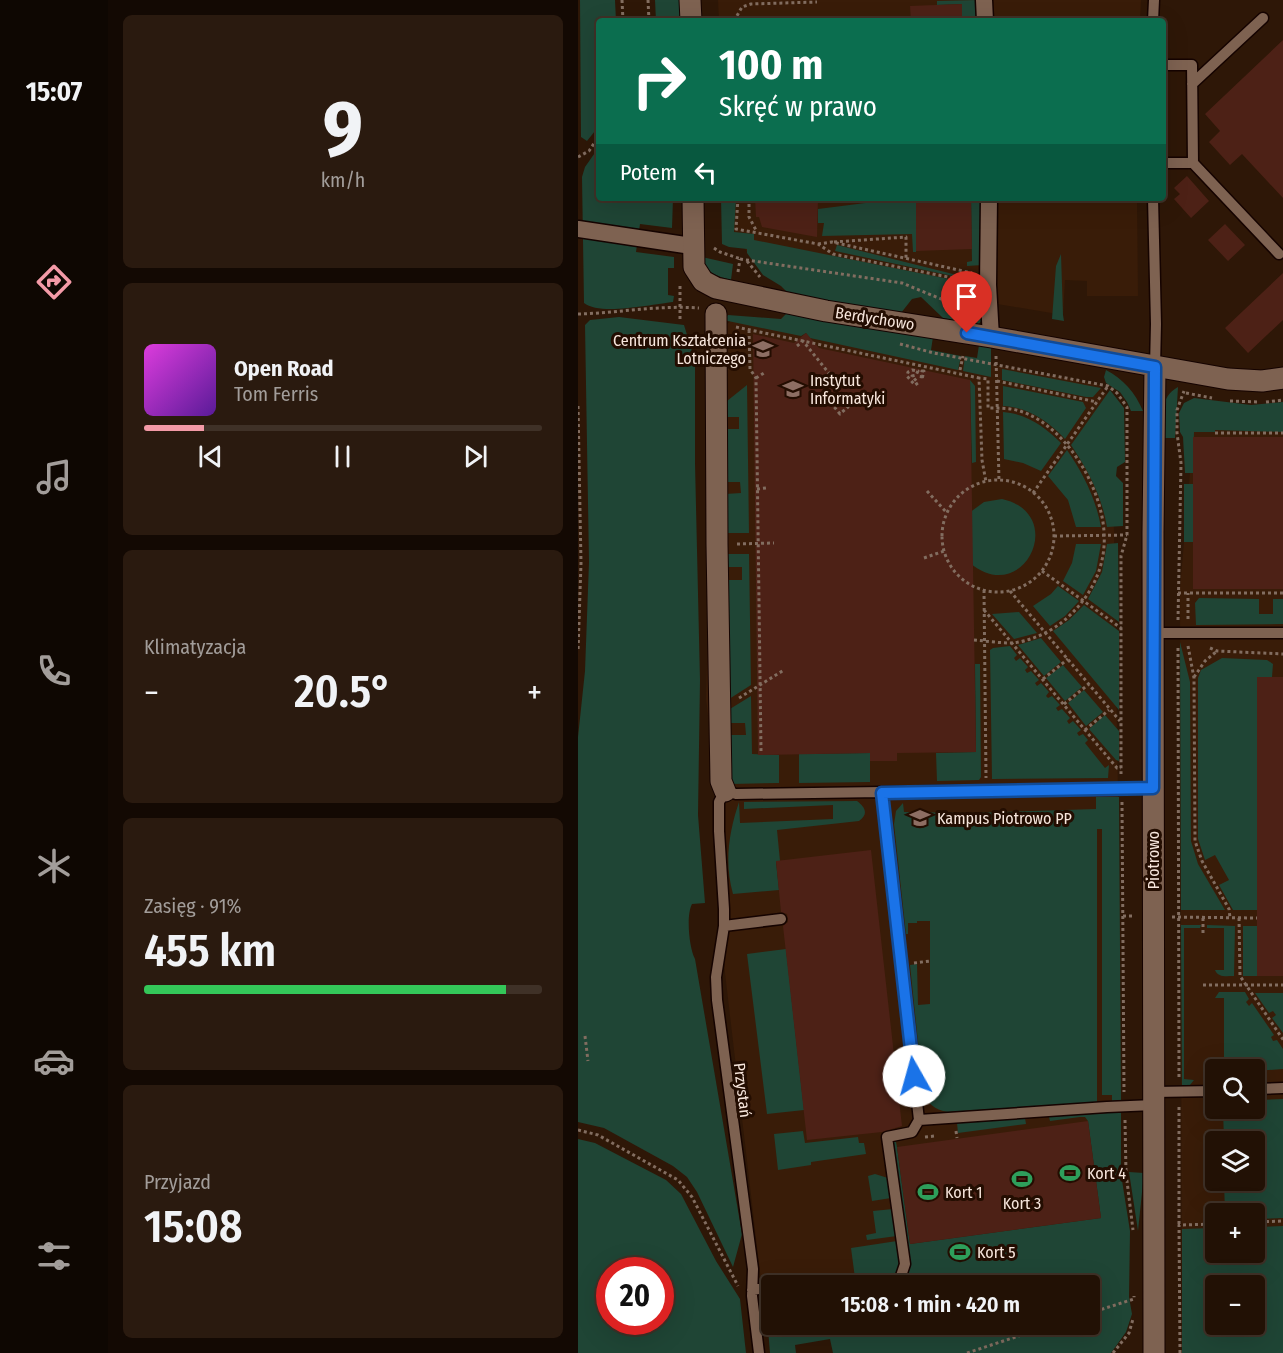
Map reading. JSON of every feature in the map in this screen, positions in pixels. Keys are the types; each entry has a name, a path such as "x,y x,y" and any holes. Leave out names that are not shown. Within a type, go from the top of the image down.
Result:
{"street":[{"path":"690,0 690,18"},
{"path":"983,0 985,18"},
{"path":"694,201 694,267 703,281 716,288"},
{"path":"989,201 990,328"},
{"path":"578,230 680,244"},
{"name":"Berdychowo","path":"716,288 826,311 990,328 1155,367 1247,381 1283,378"},
{"path":"716,314 718,711 721,781 725,791"},
{"name":"Piotrowo","path":"1154,1353 1155,367"}],"lane":[{"path":"1153,18 1154,0"},
{"path":"1192,84 1264,18"},
{"path":"1166,65 1192,65 1193,163 1279,254"},
{"path":"1166,163 1193,163"},
{"path":"1153,201 1157,324 1155,367"},
{"path":"716,288 716,314"},
{"path":"1153,633 1283,633"},
{"path":"725,791 736,795 1153,788"},
{"name":"Przystań","path":"725,791 719,802 724,926 716,977 717,1000 753,1269 752,1293 759,1353"},
{"path":"882,793 919,1120 912,1132 887,1137 905,1264 901,1275"},
{"path":"724,926 781,920"},
{"path":"1265,1089 1283,1088"},
{"path":"919,1120 1124,1106 1179,1092 1205,1091"},
{"path":"752,1293 761,1290"}],"path":[{"path":"622,0 623,18"},
{"path":"648,0 649,18"},
{"path":"736,18 742,7 751,4 817,2"},
{"path":"578,157 589,151 596,140"},
{"path":"738,201 737,229 818,244 906,237 906,259"},
{"path":"749,201 749,217 757,232"},
{"path":"714,238 714,248 740,259 902,283 990,328"},
{"path":"832,242 967,272"},
{"path":"818,244 833,254 988,285"},
{"path":"739,264 740,259"},
{"path":"578,314 613,313 673,306"},
{"path":"739,328 931,370 988,379 988,408 1019,411 1031,416 1054,431 1066,444 1086,474 1097,501 1104,535 1104,549 1099,573 1084,600 1068,617 1046,632 1012,643 974,640"},
{"path":"749,330 750,369 756,378 761,750"},
{"path":"797,346 803,341"},
{"path":"803,341 832,377"},
{"path":"960,370 963,357 1108,386 1121,398 1128,411 1127,535 1121,556 1121,768 1124,1106 1126,1173 1134,1239"},
{"path":"996,362 999,481"},
{"path":"910,370 918,371 917,375 912,376 918,383 915,386 907,376 910,370"},
{"path":"756,378 764,373"},
{"path":"979,378 982,460 986,482"},
{"path":"997,381 1097,402"},
{"path":"1033,492 1108,386"},
{"path":"1184,393 1177,410 1181,463 1178,593 1183,633 1193,678 1195,841 1202,861 1229,909 1230,918"},
{"path":"839,397 848,407 840,414 832,403 839,397"},
{"path":"578,406 581,574 578,651"},
{"path":"1215,433 1283,434"},
{"path":"999,481 1011,482 1033,492 1048,512 1054,536 1049,560 1042,571 1033,580 1010,591 984,590 974,587 959,576 944,551 943,532 947,513 963,493 974,486 999,481"},
{"path":"757,489 766,488"},
{"path":"928,491 947,513"},
{"path":"1054,536 1127,535"},
{"path":"742,544 774,543"},
{"path":"924,558 944,551"},
{"path":"1042,571 1122,628"},
{"path":"984,590 987,791"},
{"path":"1010,591 1121,723"},
{"path":"1178,593 1283,593"},
{"path":"1180,1353 1178,917 1183,633 1188,593"},
{"path":"984,610 1117,768 1121,768"},
{"path":"1188,648 1196,646"},
{"path":"1202,646 1217,651 1283,654"},
{"path":"1193,678 1205,661 1217,651"},
{"path":"1043,679 1068,659"},
{"path":"749,692 784,670"},
{"path":"1064,704 1089,684"},
{"path":"1085,730 1110,709"},
{"path":"1178,917 1257,918"},
{"path":"1203,917 1203,933"},
{"path":"1239,918 1240,976 1283,1041"},
{"path":"1203,986 1283,985"},
{"path":"585,1036 588,1061"},
{"path":"578,1045 586,1044"},
{"path":"578,1130 598,1134 678,1180 692,1197 738,1286 743,1292 752,1293"},
{"path":"1265,1222 1283,1221"},
{"path":"1179,1225 1205,1224"},
{"path":"1134,1289 1134,1308"},
{"path":"1100,1310 1134,1299"},
{"path":"1113,1353 1129,1333 1134,1317"},
{"path":"967,1353 1022,1335"}],"shaded area":[{"path":"718,0 1141,0 1140,18 719,18"},
{"path":"725,201 1137,201 1138,296 1087,296 1087,281 1065,280 1063,315 902,288 751,258 726,219"},
{"name":"Kampus Piotrowo PP","path":"735,318 1098,384 1112,401 1120,926 1118,1298 1100,1290 1100,1275 761,1275 761,1280 725,973 716,832 722,830 706,699 716,332"},
{"path":"1193,411 1283,412 1283,1353 1182,1353 1180,589 1193,437"}],"green space":[{"path":"580,0 615,0 616,18 596,18 596,130 587,141 581,137"},
{"path":"655,0 682,0 682,18 656,18"},
{"path":"977,0 979,18 962,18 962,4 937,5 937,1"},
{"path":"596,151 596,201 673,201 672,228 640,224 636,252 674,257 674,268 668,268 668,295 674,296 673,302 614,309 592,307 584,303 582,177 585,167"},
{"path":"721,201 736,201 734,232 754,234 754,240 979,285 981,286 983,318 979,324 975,325 943,318 921,297 912,299 901,313 790,295 781,286 763,275 747,253 747,249 722,244"},
{"path":"881,201 916,201 916,252 913,252 912,234 822,236 824,223 818,223 818,209"},
{"path":"971,201 981,201 983,265 967,266 967,262 972,261"},
{"path":"837,245 961,276 962,278 835,251"},
{"path":"1061,254 1064,321 1052,319 1056,266"},
{"path":"702,257 733,264 731,280 709,270"},
{"path":"789,311 933,337 931,350 961,356 958,370 810,338 806,333 801,336 723,320 728,315 781,319"},
{"path":"619,317 684,325 695,361 700,680 698,815 705,903 692,904 689,931 742,1234 733,1267 697,1192 687,1177 673,1166 604,1128 578,1122 578,737 585,671 589,562 585,325 590,320"},
{"path":"979,345 991,347 991,377 963,371 965,356 977,358"},
{"path":"1002,369 1101,388 1093,397 1086,397 1002,380"},
{"path":"1106,370 1128,387 1143,411 1131,411 1120,392 1106,383 1104,377"},
{"path":"970,380 975,386 976,462 972,463"},
{"path":"747,385 749,533 725,533 725,494 741,493 740,482 724,482 724,429 739,429 739,417 723,417 722,405"},
{"path":"1003,386 1083,402 1086,408 1065,439 1037,416 1021,409 1003,406"},
{"path":"1178,387 1175,438 1163,438 1164,403"},
{"path":"1110,390 1124,408 1125,462 1117,467 1116,476 1123,483 1123,526 1107,527 1094,484 1071,445"},
{"path":"1194,398 1251,405 1283,402 1283,432 1215,430 1215,432 1194,432 1193,473 1185,473 1179,413 1184,403"},
{"path":"1003,412 1020,415 1035,422 1061,443 1041,471 1023,463 1004,459"},
{"path":"1067,450 1088,487 1101,527 1076,527 1068,500 1048,476"},
{"path":"1184,484 1193,484 1193,542 1184,542"},
{"path":"1002,499 1022,508 1033,522 1035,538 1031,554 1021,566 1007,574 989,574 970,563 969,513 984,502"},
{"path":"1118,543 1119,622 1088,599 1102,572 1107,544"},
{"path":"1076,544 1101,544 1096,571 1083,595 1063,581 1072,563"},
{"path":"725,554 749,554 751,685 726,701 726,580 742,580 742,567 726,567"},
{"path":"1058,586 1079,601 1065,616 1050,626 1033,606 1051,594"},
{"path":"1199,598 1259,599 1259,614 1273,614 1273,599 1283,599 1283,624 1196,625 1195,603"},
{"path":"1084,605 1119,631 1119,710 1053,631 1069,620"},
{"path":"1019,612 1037,633 1014,639 992,614"},
{"path":"1041,638 1061,662 1044,676 1018,645"},
{"path":"1180,642 1190,682 1191,841 1198,864 1225,910 1181,910"},
{"path":"1010,646 1017,655 1014,658 1016,661 1020,658 1028,667 1025,670 1027,673 1031,671 1039,680 1035,683 1037,686 1041,683 1049,692 1046,696 1048,698 1052,696 1060,705 1056,708 1058,711 1062,709 1070,718 1067,721 1069,724 1073,721 1081,730 1077,733 1079,736 1083,734 1088,740 1085,743 1105,768 1109,765 1108,778 992,779 990,650"},
{"path":"1222,658 1267,660 1273,664 1272,677 1257,677 1257,910 1233,910 1219,885 1229,880 1215,855 1205,860 1198,839 1198,678 1201,670"},
{"path":"975,664 980,664 981,777 979,780 937,781 936,753 976,752"},
{"path":"1063,665 1082,687 1065,701 1046,678"},
{"path":"1084,690 1103,712 1086,726 1068,703"},
{"path":"751,696 752,754 779,755 779,783 731,784 729,735 746,735 745,723 729,723 725,712"},
{"path":"1105,715 1119,731 1119,761 1089,729"},
{"path":"870,753 870,782 799,783 799,754"},
{"path":"1096,797 1119,797 1121,1100 1112,1101 1112,1095 1102,1095 1102,829 1097,829 1097,1102 948,1112 939,1110 929,1102 925,1094 924,1089 930,1089 931,1080 922,1080 910,965 917,964 918,1005 930,1004 930,921 908,923 908,934 906,934 894,824 896,811 903,803 904,812 969,813 1096,809"},
{"path":"857,801 865,811 859,821 777,830 780,861 776,862 779,890 733,894 728,859 739,802 740,823 833,819 833,805 744,809 744,802"},
{"path":"1181,925 1201,925 1200,928 1184,928 1184,1079 1194,1080 1190,1085 1182,1085"},
{"path":"1207,925 1235,926 1234,976 1216,973 1215,970 1224,970 1224,928 1207,928"},
{"path":"1243,926 1257,926 1257,976 1243,976"},
{"path":"786,949 804,1110 767,1114 747,954"},
{"path":"1219,992 1245,992 1249,999 1246,1002 1249,1006 1252,1003 1274,1035 1271,1037 1273,1041 1277,1040 1283,1049 1283,1069 1265,1070 1265,1059 1224,1059 1224,998 1215,998"},
{"path":"1255,993 1283,993 1283,1033 1272,1018 1276,1015 1273,1011 1269,1013"},
{"path":"1283,1099 1283,1218 1265,1219 1265,1203 1225,1203 1224,1191 1265,1191 1265,1131 1224,1131 1223,1119 1265,1119 1265,1100"},
{"path":"1121,1112 1121,1174 1130,1231 1129,1297 1132,1314 1126,1332 1111,1353 833,1353 830,1339 795,1345 796,1353 770,1353 768,1335 1100,1335 1100,1275 907,1275 908,1270 893,1142 896,1142 897,1147 910,1244 1101,1218 1088,1121 1085,1117 1080,1117 1050,1121 1049,1117"},
{"path":"1025,1118 1026,1124 958,1133 957,1123"},
{"path":"803,1131 805,1143 858,1137 859,1143 864,1143 866,1154 811,1162 811,1165 778,1170 774,1134"},
{"path":"578,1139 595,1143 666,1180 681,1194 716,1261 740,1299 746,1353 578,1353"},
{"path":"1129,1172 1144,1173 1138,1231"},
{"path":"875,1174 888,1178 891,1198 872,1201 868,1176"},
{"path":"893,1209 897,1236 867,1240 866,1235 876,1233 873,1211"},
{"path":"1283,1226 1283,1353 1182,1353 1182,1229 1205,1228 1205,1263 1265,1263 1265,1227"},
{"path":"897,1241 899,1260 897,1271 895,1275 855,1275 851,1248"}],"building":[{"path":"962,4 962,18 911,18 910,6"},
{"path":"1283,40 1283,198 1242,154 1230,165 1209,142 1220,131 1205,114"},
{"path":"1187,176 1209,201 1191,218 1174,199 1180,194 1174,188"},
{"path":"755,201 818,201 817,237 762,227 759,217 756,217"},
{"path":"916,201 971,201 972,249 916,251"},
{"path":"1225,224 1245,245 1228,261 1208,240"},
{"path":"1283,273 1283,320 1248,353 1225,328"},
{"path":"806,333 819,348 970,380 976,752 897,753 897,761 870,761 870,753 758,755 753,334 794,343"},
{"path":"1193,437 1283,437 1283,589 1193,589"},
{"path":"1257,677 1283,677 1283,976 1257,976"},
{"path":"871,850 902,1126 882,1132 807,1140 783,926 788,919 787,914 781,912 776,861"},
{"path":"1088,1121 1101,1218 910,1244 897,1147"}],"place":[{"name":"Centrum Kształcenia Lotniczego","path":"763,349"},
{"name":"Instytut Informatyki","path":"793,389"},
{"name":"Kampus Piotrowo PP","path":"920,818"},
{"name":"Kort 4","path":"1070,1173"},
{"name":"Kort 3","path":"1022,1179"},
{"name":"Kort 1","path":"928,1192"},
{"name":"Kort 5","path":"960,1252"}],"route":[{"path":"914,1076 882,793 1153,788 1155,367 967,333"}]}
